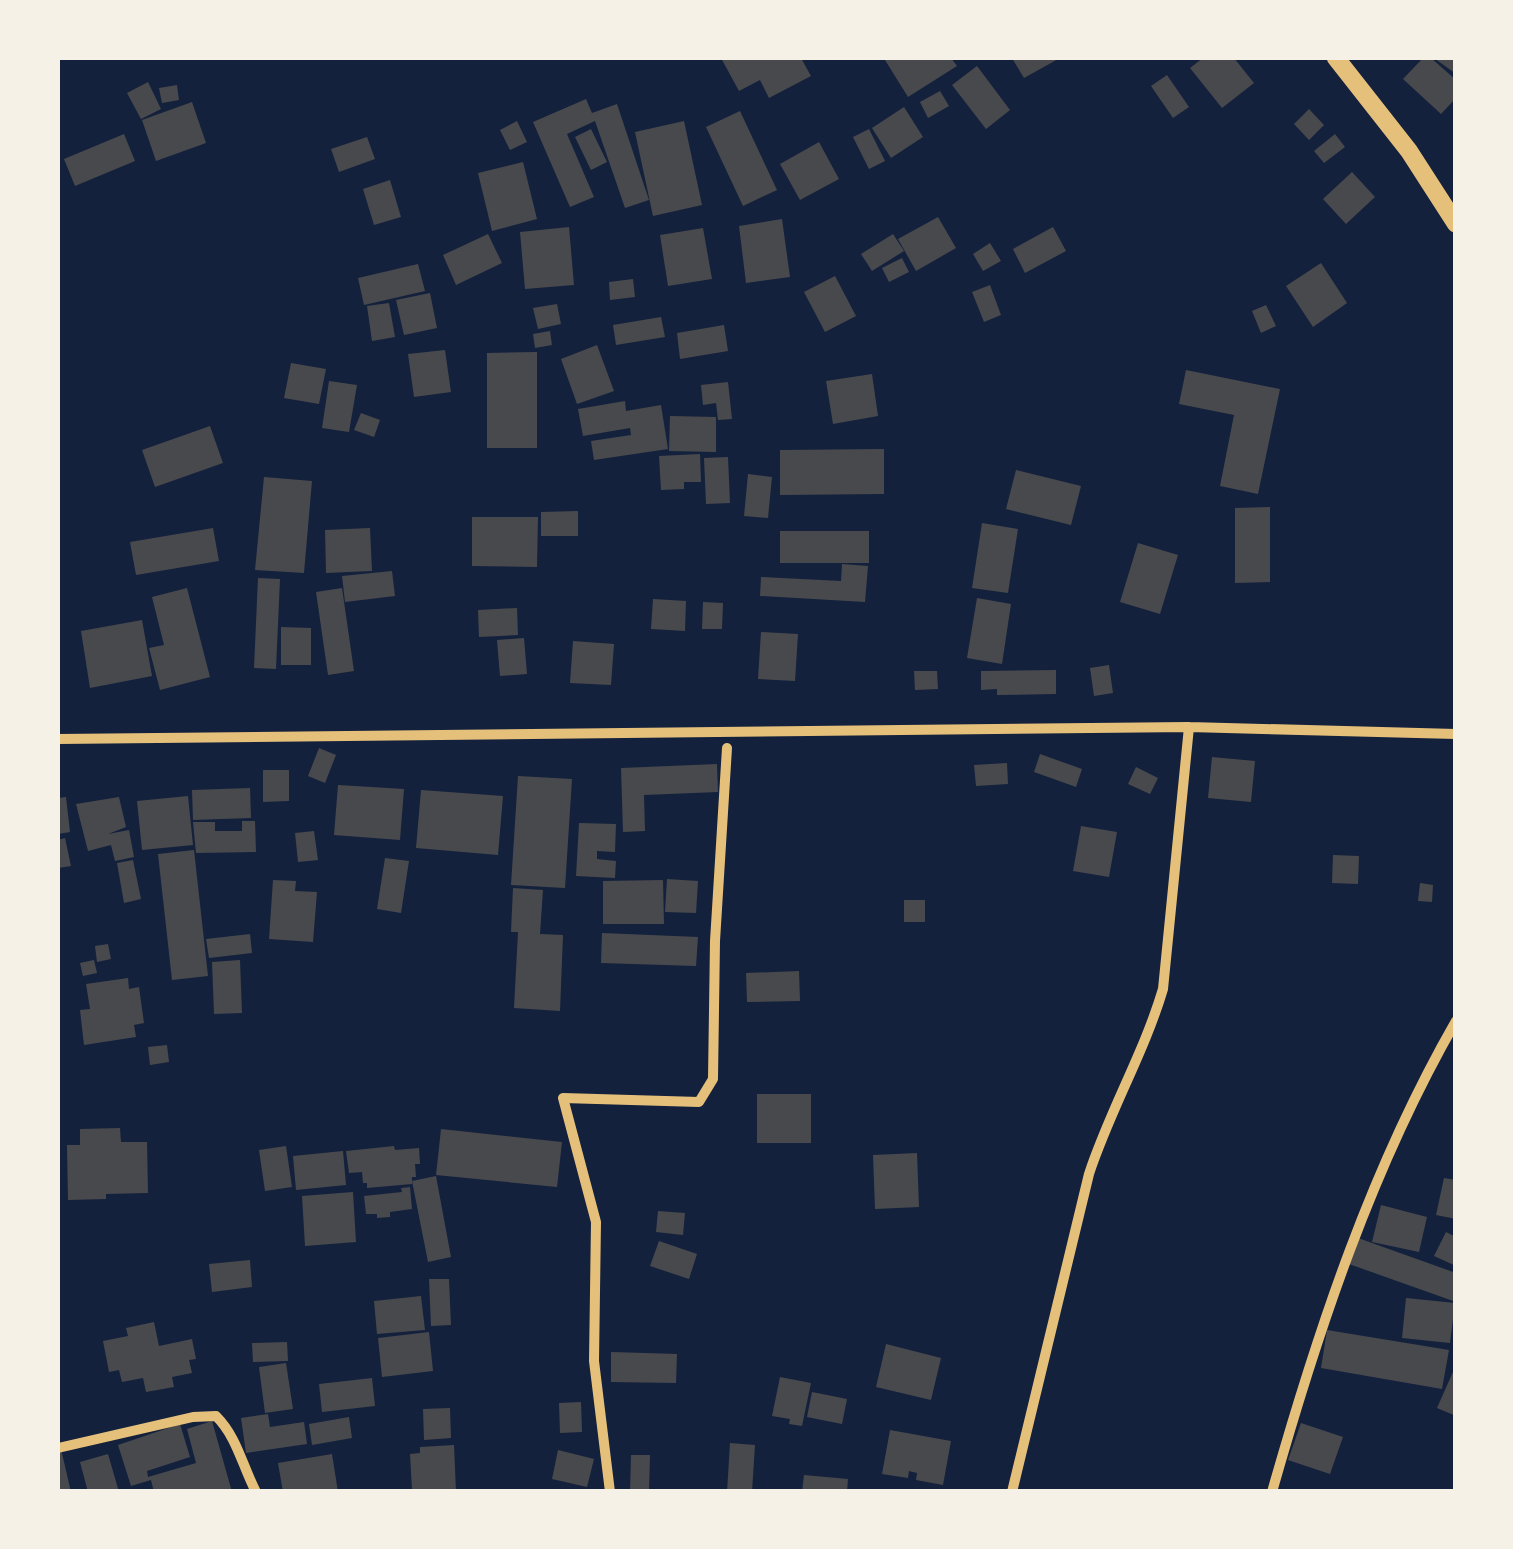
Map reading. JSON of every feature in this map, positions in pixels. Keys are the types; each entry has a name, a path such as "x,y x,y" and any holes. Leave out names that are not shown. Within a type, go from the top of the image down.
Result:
{"street":[{"path":"1336,58 1409,151 1456,224"},
{"path":"1012,1492 1089,1174 1103,1131 1151,1028 1163,989 1189,727"},
{"path":"58,739 1189,727 1456,734"},
{"path":"610,1492 594,1361 596,1222 563,1098 699,1102 713,1079 715,940 727,748"},
{"path":"1272,1492 1307,1370 1363,1216 1428,1069 1456,1020"},
{"path":"58,1448 193,1417 216,1416 232,1432 240,1461 256,1492"}],"building":[{"path":"721,58 801,58 811,76 769,98 760,80 739,91"},
{"path":"951,58 957,66 908,97 885,60"},
{"path":"1012,58 1060,58 1024,78"},
{"path":"1203,58 1234,58 1254,83 1222,108 1190,68"},
{"path":"1423,58 1431,58 1456,80 1456,98 1441,114 1403,79"},
{"path":"1434,58 1456,58 1456,74"},
{"path":"977,66 1010,110 986,129 952,85"},
{"path":"1167,75 1189,107 1173,118 1151,86"},
{"path":"148,82 161,109 141,119 127,93"},
{"path":"177,85 179,100 162,103 159,88"},
{"path":"940,91 949,106 928,118 920,102"},
{"path":"586,99 592,113 617,104 649,200 625,208 595,121 567,134 594,197 570,207 533,122"},
{"path":"192,102 206,143 156,161 142,120"},
{"path":"904,107 923,137 891,158 872,128"},
{"path":"1309,109 1324,125 1309,140 1294,124"},
{"path":"740,111 777,190 743,206 706,127"},
{"path":"517,121 527,142 510,150 500,130"},
{"path":"684,121 702,205 653,216 635,132"},
{"path":"591,129 607,162 591,170 575,137"},
{"path":"869,129 885,161 869,169 853,137"},
{"path":"124,134 135,161 75,186 64,159"},
{"path":"1335,134 1345,147 1324,163 1314,151"},
{"path":"367,137 375,159 339,172 331,149"},
{"path":"819,142 839,179 800,200 780,164"},
{"path":"523,162 537,219 492,231 478,173"},
{"path":"1352,172 1375,197 1346,224 1323,199"},
{"path":"390,180 401,217 374,225 363,189"},
{"path":"938,217 956,248 916,271 898,239"},
{"path":"782,219 790,277 746,283 739,226"},
{"path":"569,227 574,285 525,289 520,232"},
{"path":"1053,227 1066,251 1025,273 1013,249"},
{"path":"703,228 712,279 668,286 660,235"},
{"path":"488,234 502,263 456,285 443,255"},
{"path":"893,234 904,251 872,271 861,254"},
{"path":"990,243 1001,261 983,271 973,254"},
{"path":"902,258 909,272 889,282 882,268"},
{"path":"1321,263 1347,303 1313,327 1286,286"},
{"path":"418,264 425,291 364,305 358,278"},
{"path":"835,276 856,316 825,332 804,292"},
{"path":"633,279 635,297 610,300 609,282"},
{"path":"990,285 1001,315 984,322 972,292"},
{"path":"430,293 437,328 404,335 396,300"},
{"path":"389,303 395,337 372,341 367,306"},
{"path":"557,304 561,324 538,329 533,308"},
{"path":"1266,305 1276,326 1261,333 1252,311"},
{"path":"661,317 665,337 616,345 613,325"},
{"path":"724,325 728,351 680,359 677,333"},
{"path":"550,331 552,345 535,348 533,334"},
{"path":"597,345 614,391 577,404 561,359"},
{"path":"445,350 451,392 414,397 408,354"},
{"path":"537,352 537,448 487,448 487,353"},
{"path":"291,363 326,369 319,404 284,398"},
{"path":"1186,370 1280,389 1258,494 1220,486 1234,415 1179,404"},
{"path":"872,374 878,416 833,424 826,381"},
{"path":"329,381 357,385 349,432 322,428"},
{"path":"728,382 732,419 718,420 716,403 703,405 701,385"},
{"path":"625,401 626,411 661,405 668,449 594,460 591,441 631,435 630,428 583,436 578,409"},
{"path":"361,413 380,420 374,437 354,430"},
{"path":"670,416 716,417 716,452 669,451"},
{"path":"210,426 223,463 155,487 142,450"},
{"path":"884,449 884,494 780,495 780,450"},
{"path":"700,454 701,482 684,482 684,489 661,490 659,456"},
{"path":"728,457 730,503 706,504 704,458"},
{"path":"1016,470 1081,486 1071,525 1006,509"},
{"path":"748,474 772,477 768,518 744,516"},
{"path":"264,477 312,481 304,573 255,570"},
{"path":"1270,507 1270,582 1235,583 1235,508"},
{"path":"578,511 578,536 541,536 541,512"},
{"path":"472,517 538,517 537,567 472,566"},
{"path":"982,523 1018,529 1008,593 972,588"},
{"path":"213,528 219,561 136,575 130,542"},
{"path":"370,528 372,571 326,573 325,530"},
{"path":"780,531 869,531 869,563 780,563"},
{"path":"1138,543 1178,555 1160,614 1120,602"},
{"path":"842,564 868,566 865,602 760,596 761,577 841,581"},
{"path":"392,571 395,596 345,602 342,576"},
{"path":"258,578 280,579 276,669 254,668"},
{"path":"187,588 210,677 160,690 149,648 164,645 152,597"},
{"path":"342,588 354,671 328,675 316,592"},
{"path":"977,598 1011,604 1002,664 967,658"},
{"path":"653,599 686,601 685,631 651,629"},
{"path":"703,602 723,603 722,629 702,629"},
{"path":"517,608 518,635 479,637 478,610"},
{"path":"142,620 152,676 90,688 81,631"},
{"path":"281,627 311,628 311,665 281,665"},
{"path":"761,632 798,634 795,681 758,679"},
{"path":"524,638 527,674 500,676 497,640"},
{"path":"573,641 614,644 611,685 570,683"},
{"path":"1109,665 1113,693 1094,696 1090,668"},
{"path":"1056,670 1056,694 997,695 997,689 981,690 981,671"},
{"path":"914,671 937,671 938,689 915,690"},
{"path":"319,748 336,755 325,783 308,776"},
{"path":"1040,754 1082,769 1076,787 1034,772"},
{"path":"1212,757 1255,761 1251,802 1208,798"},
{"path":"1007,763 1008,784 976,786 974,765"},
{"path":"717,764 718,792 644,795 645,831 623,832 621,768"},
{"path":"1136,767 1158,778 1150,794 1128,784"},
{"path":"263,770 289,770 289,801 263,802"},
{"path":"518,776 572,779 565,888 511,885"},
{"path":"338,785 404,789 400,840 334,835"},
{"path":"250,788 251,818 193,820 192,790"},
{"path":"421,790 503,796 498,855 416,848"},
{"path":"188,796 193,845 142,850 137,801"},
{"path":"66,797 70,832 58,834 58,798"},
{"path":"119,797 126,827 108,834 129,830 134,857 115,861 111,845 88,851 76,804"},
{"path":"242,821 255,821 256,852 196,853 193,822 215,822 215,831 242,831"},
{"path":"579,823 616,824 615,852 597,851 597,859 616,861 615,878 576,876"},
{"path":"1081,826 1117,832 1109,877 1073,871"},
{"path":"314,831 318,860 298,862 295,833"},
{"path":"65,838 71,866 58,868 58,840"},
{"path":"194,850 208,976 172,980 158,854"},
{"path":"1333,855 1359,856 1358,884 1332,883"},
{"path":"385,858 409,861 401,913 377,909"},
{"path":"133,860 141,899 124,903 117,863"},
{"path":"667,879 698,881 696,913 665,912"},
{"path":"273,880 296,881 295,891 317,892 313,942 269,939"},
{"path":"663,880 664,924 603,924 603,881"},
{"path":"1420,883 1433,885 1432,902 1418,901"},
{"path":"513,888 543,890 540,934 563,935 560,1011 514,1008 518,932 511,932"},
{"path":"904,900 925,900 925,922 904,922"},
{"path":"602,933 698,937 696,966 601,963"},
{"path":"250,934 252,953 209,958 206,939"},
{"path":"108,944 111,959 97,962 95,946"},
{"path":"94,960 97,973 83,976 80,963"},
{"path":"240,960 242,1013 214,1014 212,962"},
{"path":"799,971 800,1001 747,1002 746,973"},
{"path":"128,978 129,989 139,987 144,1023 134,1025 136,1037 84,1045 80,1010 90,1009 86,984"},
{"path":"167,1045 169,1062 150,1065 148,1047"},
{"path":"757,1094 811,1094 811,1143 757,1143"},
{"path":"120,1128 121,1142 147,1142 148,1193 68,1200 67,1145 80,1145 80,1129"},
{"path":"441,1129 562,1142 557,1187 436,1175"},
{"path":"286,1146 292,1187 265,1191 259,1150"},
{"path":"394,1146 395,1150 419,1148 420,1164 415,1164 412,1184 367,1188 362,1172 349,1173 346,1151"},
{"path":"343,1151 346,1185 296,1190 293,1156"},
{"path":"917,1153 919,1207 875,1209 873,1155"},
{"path":"436,1176 451,1257 428,1262 412,1181"},
{"path":"1444,1178 1456,1180 1456,1219 1436,1215"},
{"path":"410,1187 412,1209 390,1212 390,1217 366,1214 364,1196 402,1192 401,1188"},
{"path":"353,1192 356,1242 305,1246 302,1196"},
{"path":"1381,1205 1427,1217 1419,1252 1372,1242"},
{"path":"658,1211 685,1213 683,1235 656,1232"},
{"path":"1446,1232 1456,1237 1456,1266 1434,1256"},
{"path":"1358,1238 1456,1273 1456,1302 1349,1264"},
{"path":"659,1241 697,1254 689,1279 650,1266"},
{"path":"250,1260 252,1287 212,1292 209,1264"},
{"path":"429,1279 449,1279 451,1325 431,1326"},
{"path":"421,1296 425,1330 377,1334 374,1301"},
{"path":"1406,1298 1455,1303 1450,1343 1402,1338"},
{"path":"154,1322 159,1346 192,1339 196,1359 189,1360 192,1373 172,1377 174,1387 146,1392 143,1378 122,1382 119,1370 109,1372 103,1341 128,1336 126,1328"},
{"path":"1327,1330 1449,1350 1442,1389 1321,1368"},
{"path":"429,1332 433,1371 382,1377 378,1338"},
{"path":"287,1342 288,1361 253,1362 252,1343"},
{"path":"886,1344 941,1358 931,1400 876,1387"},
{"path":"611,1352 677,1354 676,1383 611,1382"},
{"path":"286,1363 293,1409 265,1413 259,1367"},
{"path":"1456,1365 1456,1416 1437,1408"},
{"path":"780,1377 811,1383 802,1426 772,1416"},
{"path":"372,1378 375,1406 322,1412 319,1384"},
{"path":"812,1392 847,1399 842,1424 807,1417"},
{"path":"581,1402 582,1432 560,1433 559,1403"},
{"path":"450,1408 451,1438 424,1440 423,1409"},
{"path":"268,1414 270,1427 304,1422 307,1444 246,1453 241,1418"},
{"path":"349,1417 352,1438 312,1445 309,1424"},
{"path":"212,1421 232,1492 154,1492 151,1480 131,1486 118,1445 180,1424 190,1457 147,1471 148,1477 196,1463 187,1429"},
{"path":"1301,1423 1343,1437 1330,1474 1288,1460"},
{"path":"890,1430 951,1441 943,1485 916,1480 917,1473 909,1471 908,1478 882,1474"},
{"path":"730,1443 755,1445 752,1492 727,1492"},
{"path":"454,1445 456,1492 412,1490 410,1454 420,1453 420,1447"},
{"path":"61,1449 71,1492 58,1492"},
{"path":"558,1450 594,1459 587,1487 552,1479"},
{"path":"108,1454 119,1492 88,1492 80,1462"},
{"path":"332,1454 338,1492 283,1492 278,1463"},
{"path":"631,1455 650,1455 649,1492 630,1492"},
{"path":"804,1475 848,1479 847,1492 802,1492"}]}
